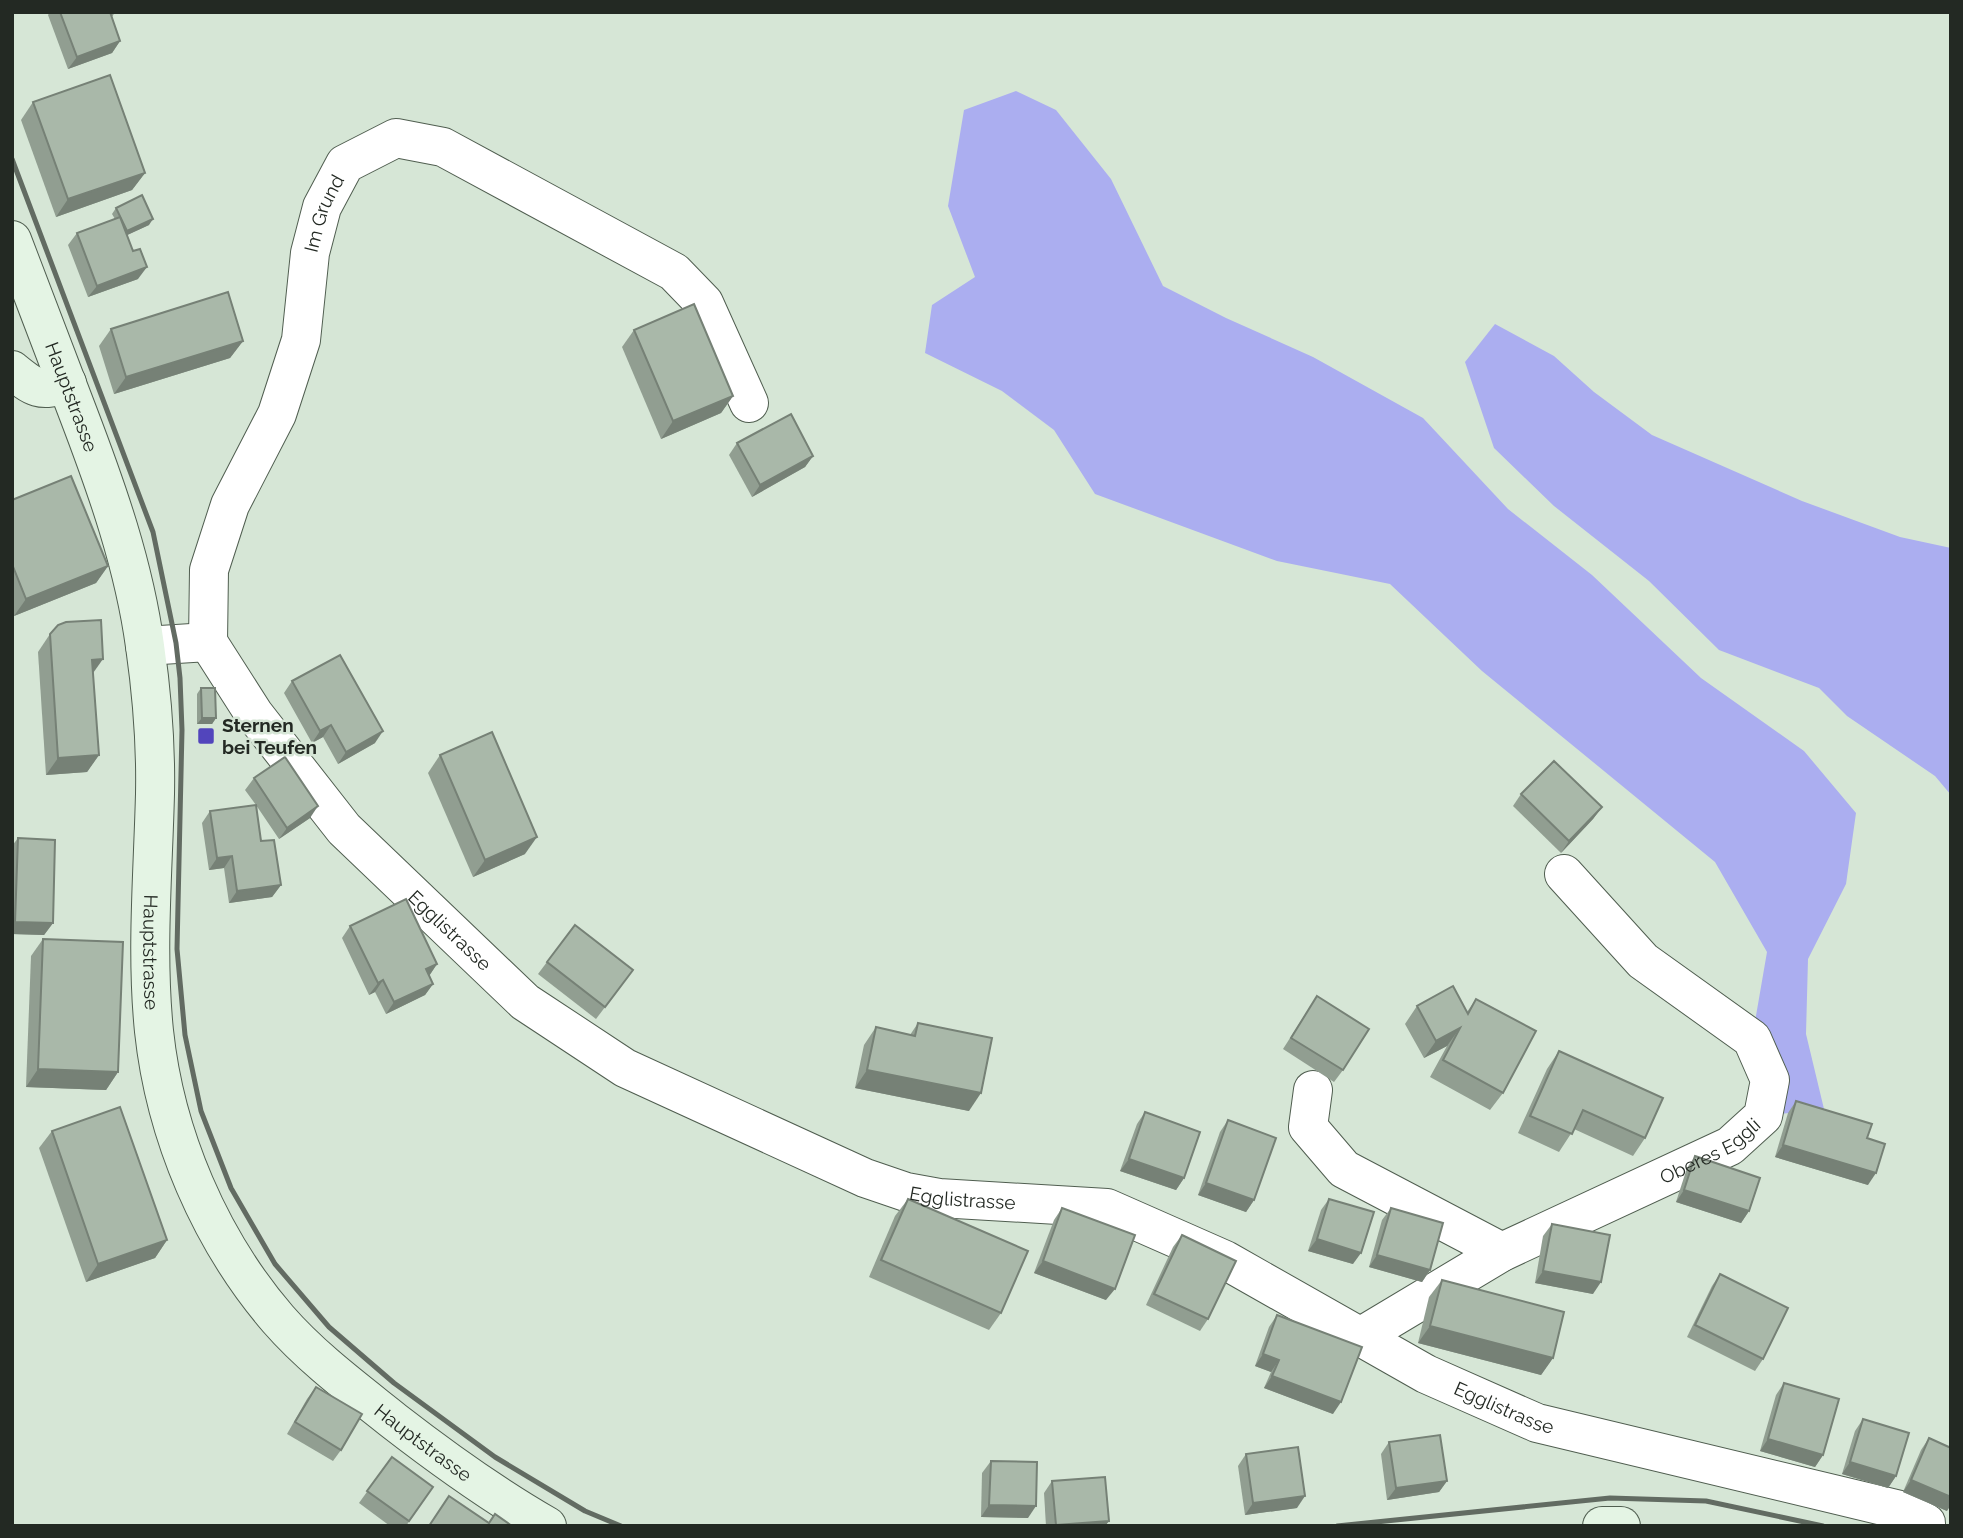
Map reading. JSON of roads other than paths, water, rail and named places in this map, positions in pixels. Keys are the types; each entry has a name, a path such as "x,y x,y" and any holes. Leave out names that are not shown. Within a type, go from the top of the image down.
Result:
{"street":[{"name":"Im Grund","path":"208,642 209,570 230,505 277,414 301,340 310,253 322,207 345,164 396,138 443,147 674,272 704,303 749,403"},
{"name":"Hauptstrasse","path":"12,240 124,542 139,605 145,646 155,776 150,945 154,1031 178,1139 201,1198 220,1237 257,1292 280,1321 328,1369 437,1455 547,1526"},
{"path":"17,382 49,389 67,383"},
{"path":"145,646 208,642"},
{"name":"Egglistrasse","path":"208,642 254,714 344,830 525,1002 625,1068 864,1178 906,1192 939,1198 1107,1208 1225,1259 1426,1374 1537,1423 1904,1511 1926,1523 1926,1526"},
{"name":"Oberes Eggli","path":"1360,1337 1502,1252 1730,1146 1763,1116 1770,1080 1752,1039 1643,961 1564,874"},
{"path":"1313,1090 1308,1127 1344,1169 1502,1252"},
{"path":"1602,1526 1621,1526"}],"railway":[{"path":"12,159 153,532 176,643 180,678 182,730 177,949 185,1035 201,1111 231,1188 275,1264 329,1327 394,1383 495,1457 585,1511 621,1526"},
{"path":"1337,1526 1610,1498 1706,1501 1823,1526"}],"place":[{"name":"Sternen bei Teufen","path":"206,736"}]}
